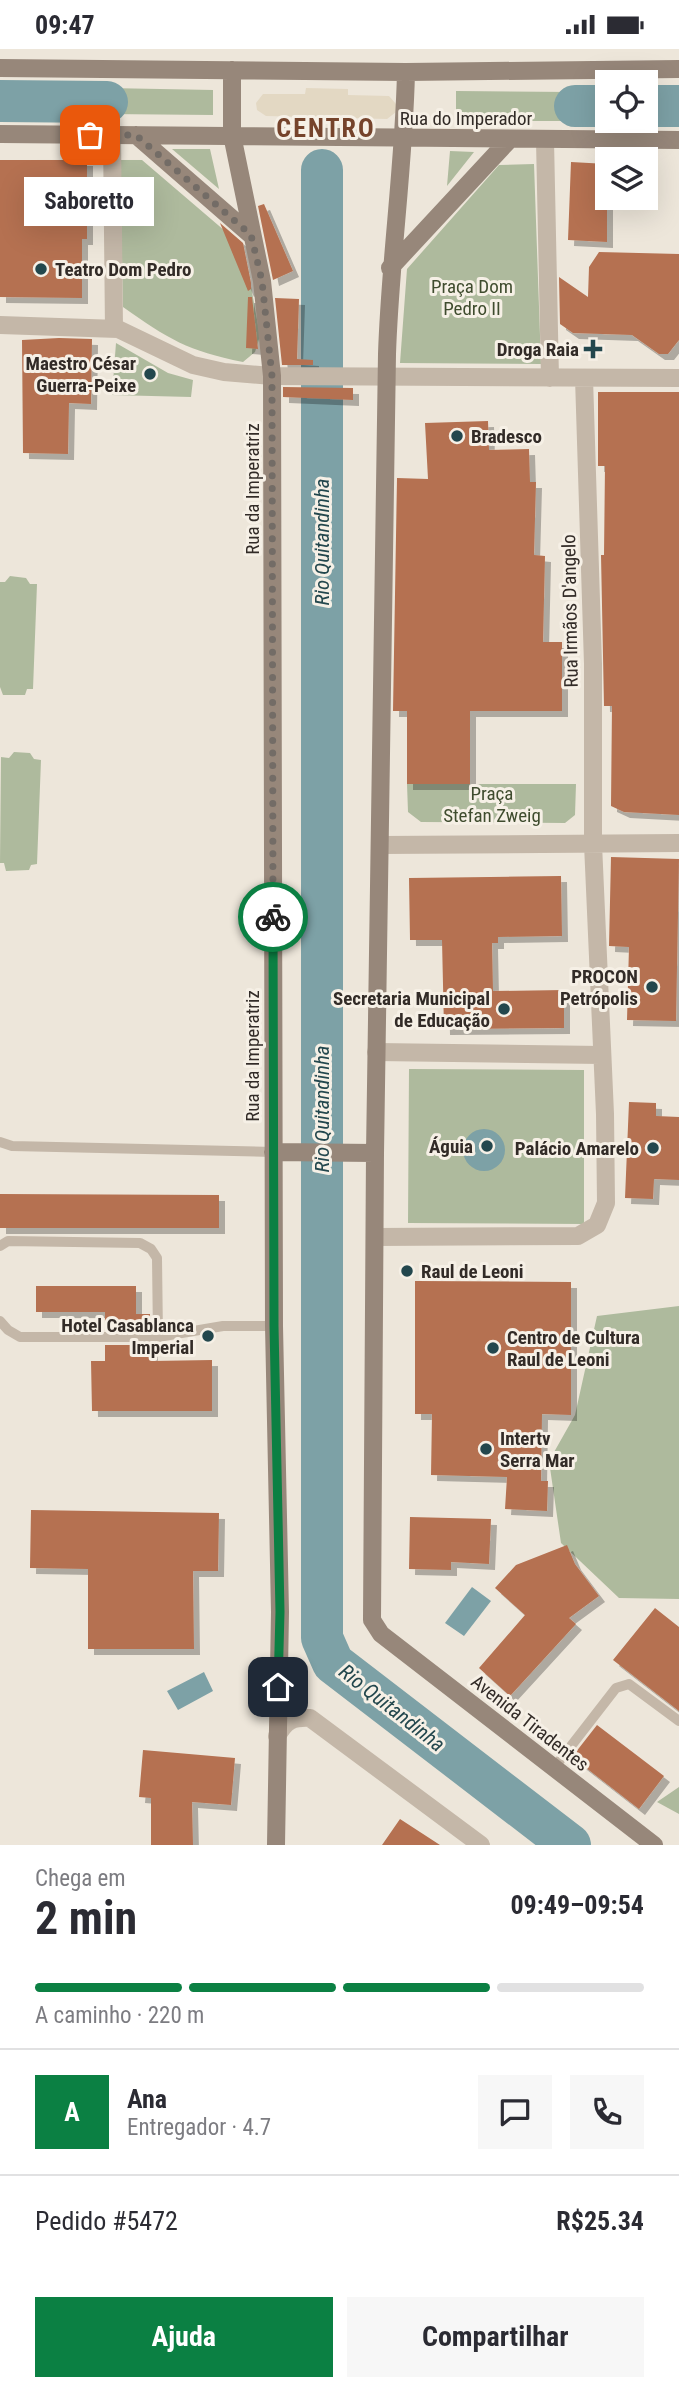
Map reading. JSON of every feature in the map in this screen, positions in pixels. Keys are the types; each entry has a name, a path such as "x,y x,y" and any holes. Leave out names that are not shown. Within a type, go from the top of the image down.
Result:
{"main road":[{"path":"0,68 406,72 679,69"},
{"name":"Rua da Imperatriz","path":"232,71 232,135 262,281 272,376 274,1326 280,1612 276,1845"},
{"path":"375,1237 374,1153 390,268 405,139 406,72"},
{"name":"Rua do Imperador","path":"0,134 679,140"},
{"path":"136,135 251,235"},
{"path":"390,268 510,139"},
{"path":"273,1152 374,1153"},
{"name":"Avenida Tiradentes","path":"375,1237 372,1620 381,1634 654,1845"}],"street":[{"path":"112,135 114,329"},
{"path":"545,139 550,378"},
{"path":"0,325 114,329 193,365 224,372 272,376 679,378"},
{"name":"Rua Irmãos D'angelo","path":"375,1237 578,1235 597,1225 606,1203 593,843 593,664 584,378"},
{"path":"380,845 679,843"},
{"path":"376,1052 601,1055"},
{"path":"277,1736 286,1721 296,1717 310,1718 481,1845"}],"lane":[{"path":"0,1142 12,1146 273,1152"},
{"path":"0,1246 8,1241 140,1243 151,1249 158,1258 158,1337"},
{"path":"0,1321 20,1337 158,1337 223,1326 274,1326"},
{"path":"554,1768 616,1688 629,1684 679,1721"}],"green space":[{"path":"107,88 213,90 213,115 107,114"},
{"path":"456,91 570,92 570,121 456,121"},
{"path":"172,149 210,149 219,189"},
{"path":"450,151 474,152 447,186"},
{"path":"120,160 142,160 232,237 248,270 260,336 255,352 243,362 207,353 179,342 123,307"},
{"name":"Praça Dom Pedro II","path":"534,164 541,364 400,363 407,269 499,165"},
{"path":"116,343 168,373 193,380 191,397 112,395"},
{"path":"10,576 26,578 30,584 37,584 33,689 27,689 25,695 3,695 0,687 0,582 5,582"},
{"path":"14,752 30,753 34,759 41,760 37,864 31,865 29,870 6,871 4,863 0,863 1,757 9,758"},
{"name":"Praça Stefan Zweig","path":"407,784 576,784 575,815 565,823 421,822 408,812"},
{"path":"409,1069 584,1070 584,1224 408,1223"},
{"path":"679,1306 679,1599 619,1598 561,1543 549,1461 575,1415 597,1316"},
{"path":"679,1787 679,1814 657,1802"}],"shaded area":[{"path":"306,88 348,89 348,95 389,96 396,104 396,112 387,119 348,118 348,124 305,123 305,117 266,116 257,110 256,103 263,94 305,94"}],"water":[{"path":"484,1129 499,1135 505,1150 499,1165 484,1171 469,1165 463,1150 469,1135"},
{"path":"472,1587 491,1601 464,1636 445,1623"},
{"path":"204,1672 213,1691 178,1710 167,1691"}],"building":[{"path":"0,160 87,160 87,239 82,239 82,298 0,297"},
{"path":"571,162 595,163 595,210 607,210 607,242 568,240"},
{"path":"264,204 293,271 273,280 258,206"},
{"path":"220,223 243,243 251,283 251,289 248,291"},
{"path":"599,252 679,254 679,340 668,354 659,354 632,335 573,333 560,324 559,277 588,297 589,267"},
{"path":"248,297 252,297 258,349 246,348"},
{"path":"275,298 299,299 297,359 313,360 313,365 282,365"},
{"path":"92,339 91,404 69,403 68,454 23,453 22,340"},
{"path":"283,387 353,388 353,400 283,397"},
{"path":"598,392 679,392 679,815 624,812 611,806 612,706 604,706 601,555 604,555 605,466 598,466"},
{"path":"488,421 489,450 529,449 530,482 536,482 534,555 545,556 543,642 562,642 562,711 470,711 470,784 407,784 407,711 393,711 397,478 428,479 425,423"},
{"path":"611,857 679,859 676,1021 627,1020 629,947 609,946"},
{"path":"561,876 562,936 498,937 498,943 492,943 493,991 564,990 564,1028 444,1029 442,940 410,940 409,878"},
{"name":"Palácio Amarelo","path":"629,1102 656,1103 656,1116 679,1117 679,1180 654,1179 653,1199 625,1198"},
{"path":"0,1194 219,1195 219,1228 0,1228"},
{"name":"Centro de Cultura Raul de Leoni","path":"415,1281 571,1282 571,1415 542,1414 541,1481 548,1481 547,1511 505,1509 507,1477 431,1475 432,1414 415,1414"},
{"path":"36,1286 136,1286 136,1314 150,1314 150,1329 105,1329 105,1312 36,1312"},
{"path":"105,1345 152,1345 152,1361 212,1360 212,1411 92,1411 91,1361 105,1361"},
{"path":"31,1510 219,1513 218,1571 193,1571 194,1649 88,1649 88,1569 30,1568"},
{"path":"410,1517 491,1519 489,1564 451,1562 451,1570 409,1569"},
{"path":"567,1545 575,1564 599,1596 569,1618 576,1624 510,1696 479,1668 525,1615 495,1588 516,1565"},
{"path":"655,1608 679,1627 679,1711 613,1660"},
{"path":"597,1725 664,1776 639,1809 572,1757"},
{"path":"143,1750 235,1758 231,1805 192,1802 193,1845 151,1845 151,1798 139,1797"},
{"path":"400,1819 440,1845 382,1845"}],"waterway":[{"path":"0,101 107,102"},
{"name":"Rio Quitandinha","path":"575,106 595,106"},
{"name":"Rio Quitandinha","path":"658,106 679,106"},
{"name":"Rio Quitandinha","path":"322,170 322,1638 333,1663 570,1845"}],"way so far":[{"path":"90,135 136,135 251,235 262,281 272,356 273,917"}],"place":[{"name":"Saboretto","path":"90,135"},
{"name":"Teatro Dom Pedro","path":"41,269"},
{"name":"Droga Raia","path":"593,349"},
{"name":"Maestro César Guerra-Peixe","path":"150,374"},
{"name":"Bradesco","path":"457,436"},
{"name":"PROCON Petrópolis","path":"652,987"},
{"name":"Secretaria Municipal de Educação","path":"504,1009"},
{"name":"Águia","path":"487,1146"},
{"name":"Palácio Amarelo","path":"653,1148"},
{"name":"Raul de Leoni","path":"407,1271"},
{"name":"Hotel Casablanca Imperial","path":"208,1336"},
{"name":"Centro de Cultura Raul de Leoni","path":"493,1348"},
{"name":"Intertv Serra Mar","path":"486,1449"}],"district":[{"name":"CENTRO","path":"326,128"}],"route":[{"path":"273,917 274,1326 280,1612 278,1687"}]}
